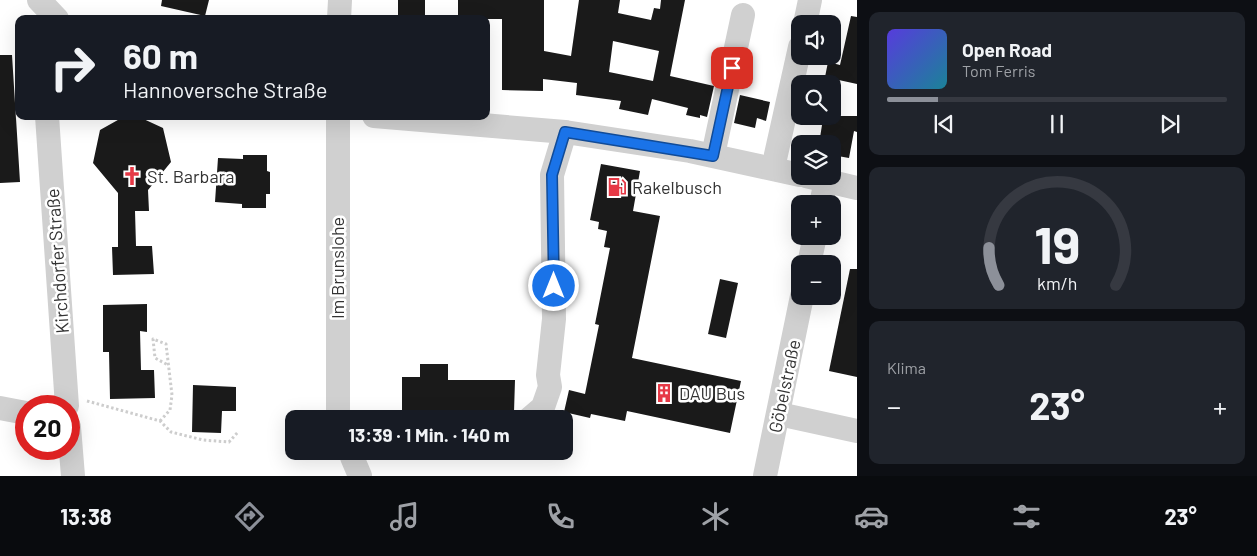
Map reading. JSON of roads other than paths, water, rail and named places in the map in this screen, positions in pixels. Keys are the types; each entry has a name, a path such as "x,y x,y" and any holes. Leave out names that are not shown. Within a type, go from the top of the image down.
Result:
{"street":[{"path":"339,15 340,0"},
{"path":"807,15 810,0"},
{"path":"713,156 744,15"},
{"path":"773,168 796,65"},
{"name":"Kirchdorfer Straße","path":"47,120 67,395"},
{"name":"Im Brunslohe","path":"338,120 338,410"},
{"path":"422,120 565,132 713,156 791,173"},
{"path":"540,410 543,407 550,387 548,375 554,319 552,175 565,132"},
{"path":"818,187 857,188"},
{"name":"Göbelstraße","path":"765,476 800,305"},
{"path":"0,408 15,411"},
{"path":"779,414 857,431"},
{"path":"72,460 73,476"}],"place":[{"name":"St. Barbara","path":"132,176"},
{"name":"Rakelbusch","path":"617,187"},
{"name":"DAU Bus","path":"664,393"}]}
